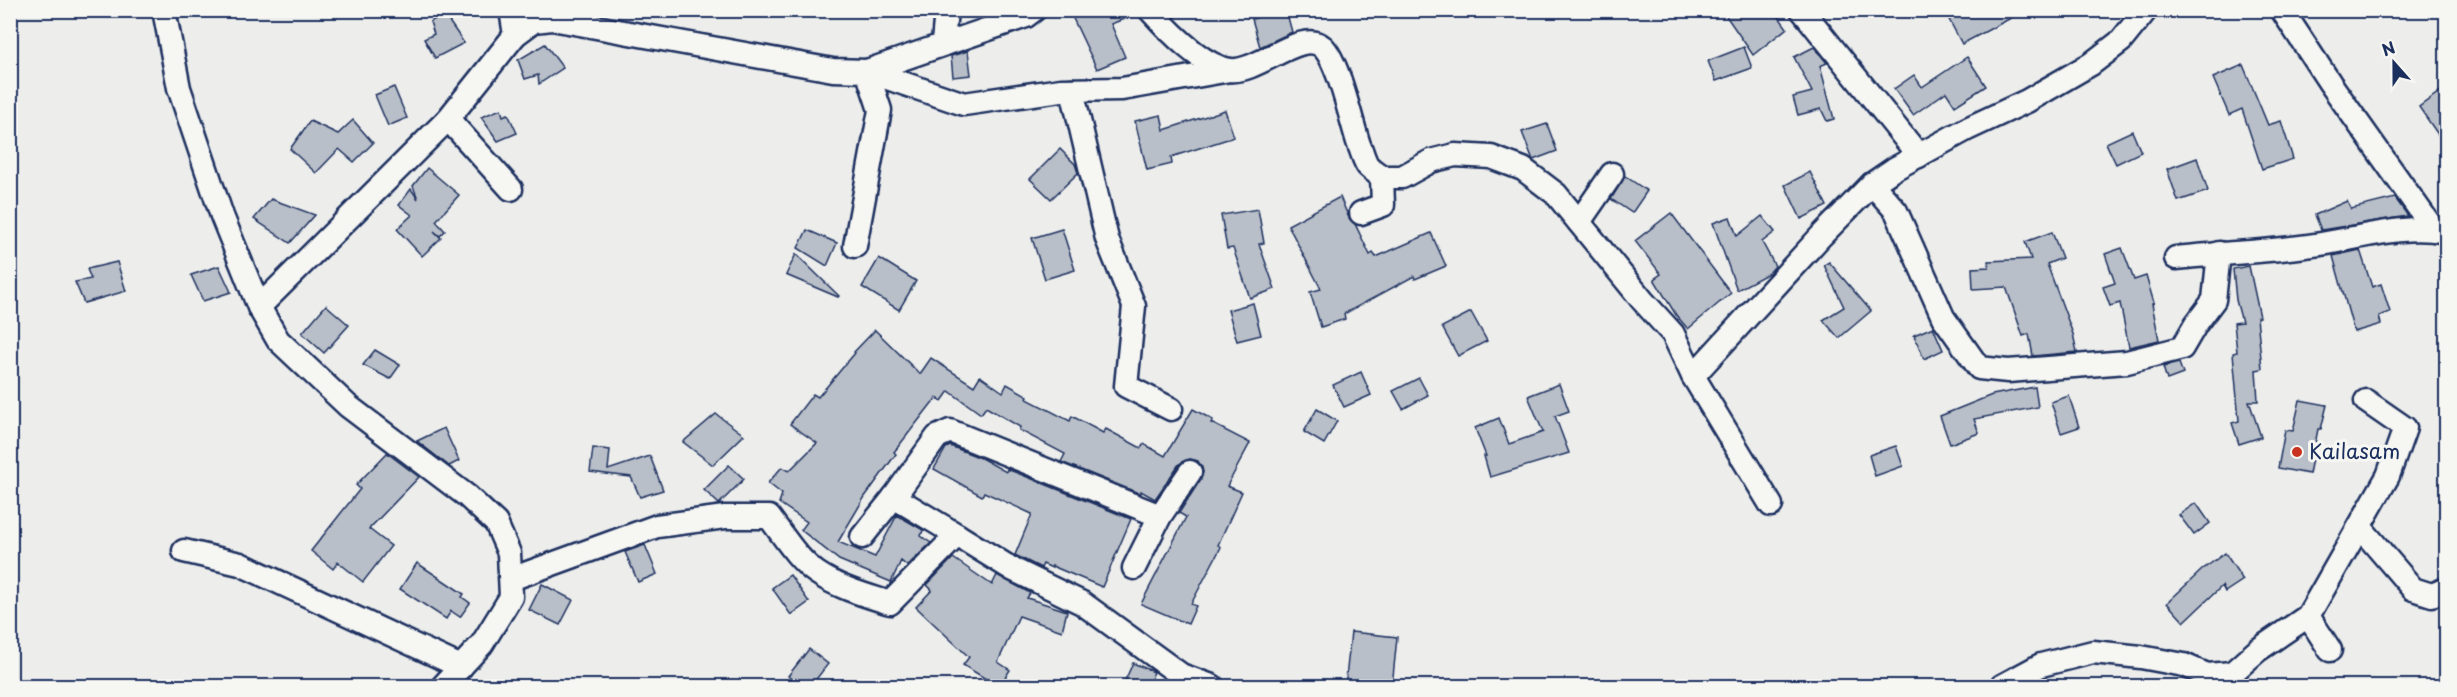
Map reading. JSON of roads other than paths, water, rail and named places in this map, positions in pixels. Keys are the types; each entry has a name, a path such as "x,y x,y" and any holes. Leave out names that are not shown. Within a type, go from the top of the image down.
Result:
{"street":[{"path":"164,10 179,88 222,216 259,308 278,340 348,406 467,496 496,524 509,553 511,597 482,645 443,687"},
{"path":"511,10 515,35"},
{"path":"943,43 946,10"},
{"path":"867,70 1026,16 1034,10"},
{"path":"1150,10 1171,33 1207,61 1230,70"},
{"path":"1802,10 1919,156"},
{"path":"1693,376 1821,236 1872,184 1966,129 2027,101 2091,64 2121,41 2146,10"},
{"path":"2282,10 2330,83 2440,231"},
{"path":"259,308 448,119 515,35 534,21 607,20 833,70 867,70 964,104 1072,90 1122,89 1252,67 1300,43 1312,41 1323,47 1333,64 1367,165 1382,177 1402,177 1431,161 1455,155 1491,157 1523,169 1556,194 1673,334 1693,376 1771,505"},
{"path":"855,246 880,110 867,70"},
{"path":"1072,90 1107,239 1134,306 1126,386 1171,409"},
{"path":"448,119 511,189"},
{"path":"1580,222 1612,174"},
{"path":"1360,213 1383,205 1382,177"},
{"path":"1872,184 1896,211 1943,317 1979,368 2008,371 2104,365 2127,362 2182,348 2214,300 2219,253"},
{"path":"2176,258 2312,245 2405,230 2440,231"},
{"path":"2002,687 2042,665 2093,652 2141,657 2184,665 2207,675 2232,673 2258,650 2308,616 2388,476 2405,428 2366,401"},
{"path":"862,537 937,437 950,431 1160,516"},
{"path":"1134,568 1160,516 1190,472"},
{"path":"894,497 1012,569 1082,603 1181,675 1212,687"},
{"path":"511,579 657,526 725,517 769,517 796,552 816,572 853,592 890,603 957,535"},
{"path":"2360,527 2413,589 2432,595 2446,589"},
{"path":"184,551 240,564 461,667"},
{"path":"2308,616 2330,650"}],"place":[{"name":"Kailasam","path":"2297,452"}]}
